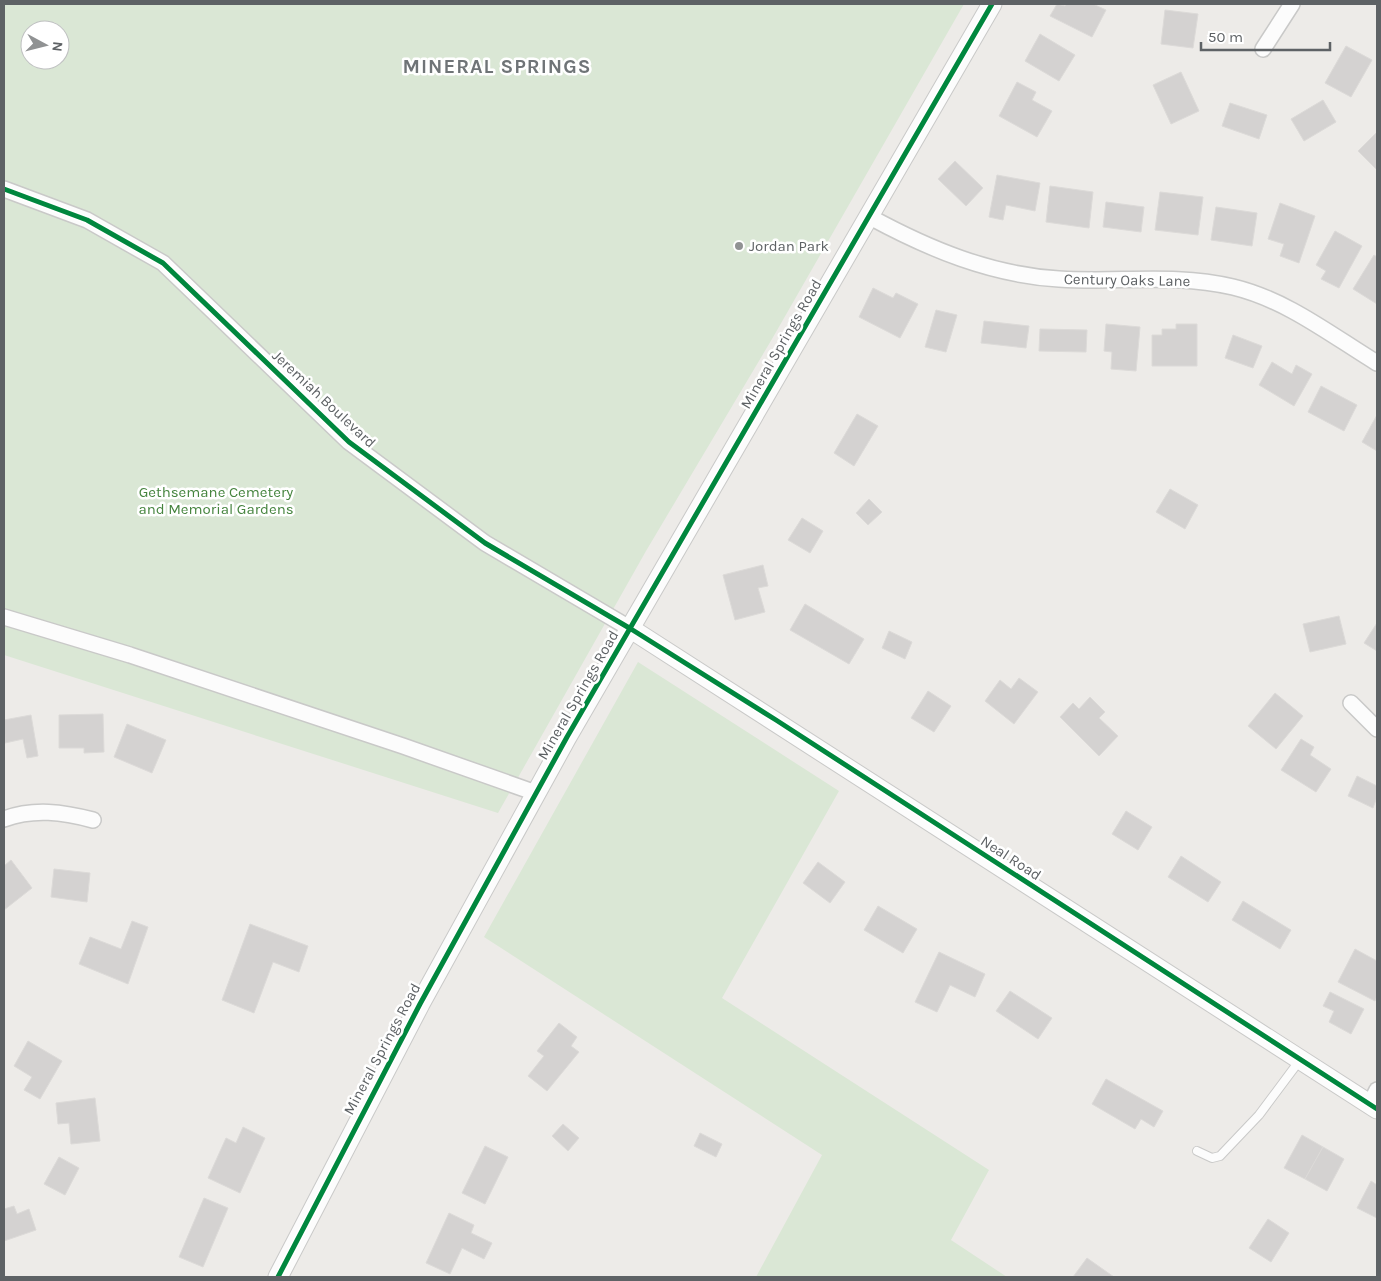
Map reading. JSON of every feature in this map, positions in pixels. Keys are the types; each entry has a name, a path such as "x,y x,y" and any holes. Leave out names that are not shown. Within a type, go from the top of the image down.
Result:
{"street":[{"name":"Mineral Springs Road","path":"278,1277 420,1004 536,793 992,4"},
{"path":"1263,49 1292,4"},
{"name":"Jeremiah Boulevard","path":"4,189 87,220 163,263 349,442 486,543 631,629"},
{"name":"Century Oaks Lane","path":"870,217 899,233 937,250 984,266 1028,276 1061,280 1186,280 1247,291 1285,306 1377,363"},
{"path":"4,617 130,655 403,746 536,793"},
{"name":"Neal Road","path":"631,629 1301,1059 1375,1101"},
{"path":"1351,703 1377,729"},
{"path":"4,819 42,811 68,813 94,820"}],"lane":[{"path":"1197,1151 1212,1158 1220,1156 1259,1115 1301,1059"}],"green space":[{"name":"Gethsemane Cemetery and Memorial Gardens","path":"4,4 964,4 772,339 646,551 498,813 4,655"},
{"path":"638,662 839,791 722,998 989,1170 951,1240 1007,1277 756,1277 822,1155 484,937"}],"building":[{"path":"1057,4 1065,6 1067,4 1093,4 1106,10 1092,37 1050,16"},
{"path":"1165,10 1198,14 1193,48 1161,44"},
{"path":"1040,34 1075,55 1059,81 1025,61"},
{"path":"1346,46 1372,60 1351,97 1325,83"},
{"path":"1181,72 1199,111 1171,124 1153,85"},
{"path":"1017,82 1036,92 1032,100 1052,111 1037,137 999,116"},
{"path":"1323,100 1336,122 1304,141 1291,119"},
{"path":"1230,103 1267,115 1259,139 1222,126"},
{"path":"1377,132 1377,170 1358,151"},
{"path":"955,161 983,188 966,206 938,179"},
{"path":"997,175 1040,183 1035,211 1006,205 1003,220 989,217"},
{"path":"1050,186 1093,192 1089,228 1046,222"},
{"path":"1160,192 1203,197 1198,235 1155,230"},
{"path":"1106,202 1144,207 1141,232 1103,227"},
{"path":"1280,203 1315,216 1299,263 1280,256 1284,244 1268,239"},
{"path":"1216,207 1257,213 1252,246 1211,240"},
{"path":"1335,231 1362,246 1339,288 1321,279 1326,271 1316,265"},
{"path":"1374,255 1377,257 1377,304 1353,289"},
{"path":"873,288 893,298 896,293 918,304 900,338 859,317"},
{"path":"936,310 957,315 946,352 925,347"},
{"path":"984,321 1029,326 1026,348 981,343"},
{"path":"1106,324 1140,327 1136,371 1111,369 1112,352 1104,351"},
{"path":"1176,324 1197,324 1197,366 1152,366 1152,335 1162,335 1162,329 1176,329"},
{"path":"1040,329 1087,330 1086,352 1039,351"},
{"path":"1233,335 1262,346 1253,368 1225,358"},
{"path":"1272,362 1292,374 1296,365 1312,374 1294,406 1259,385"},
{"path":"1321,386 1357,405 1344,431 1308,412"},
{"path":"857,414 878,426 854,466 834,453"},
{"path":"1377,415 1377,451 1362,442"},
{"path":"1170,489 1198,505 1185,529 1156,512"},
{"path":"869,499 882,512 868,525 856,513"},
{"path":"802,518 823,531 810,553 788,540"},
{"path":"763,565 768,586 758,588 765,612 735,620 723,575"},
{"path":"805,604 864,639 849,664 790,630"},
{"path":"1339,616 1346,644 1310,652 1303,624"},
{"path":"1377,623 1377,651 1364,643"},
{"path":"889,631 912,642 905,659 882,648"},
{"path":"1019,678 1038,692 1014,724 985,701 1000,680 1011,689"},
{"path":"928,691 951,706 934,732 911,718"},
{"path":"1275,693 1303,716 1276,749 1248,726"},
{"path":"1090,697 1105,712 1099,718 1118,736 1099,756 1060,717 1073,703 1079,709"},
{"path":"103,714 104,752 84,753 84,748 59,748 59,715"},
{"path":"31,715 38,756 27,758 23,739 5,743 4,720"},
{"path":"127,724 166,740 152,773 114,757"},
{"path":"1301,739 1314,747 1310,755 1331,769 1316,792 1281,770"},
{"path":"1357,776 1377,786 1377,797 1373,808 1348,796"},
{"path":"1126,811 1152,827 1138,850 1112,834"},
{"path":"1181,856 1221,882 1208,902 1168,877"},
{"path":"11,860 32,888 4,910 4,866"},
{"path":"818,862 845,882 830,903 803,883"},
{"path":"54,869 90,873 87,902 51,897"},
{"path":"1243,901 1291,930 1280,949 1232,920"},
{"path":"878,906 917,929 903,953 864,930"},
{"path":"132,921 148,927 128,984 79,964 90,937 121,949"},
{"path":"250,924 308,946 299,972 273,962 254,1013 222,1000"},
{"path":"1355,949 1377,961 1377,996 1375,1001 1338,982"},
{"path":"939,952 985,974 975,997 950,985 937,1012 915,1002"},
{"path":"1010,991 1052,1018 1038,1039 996,1011"},
{"path":"1330,992 1364,1009 1351,1034 1329,1022 1334,1011 1323,1006"},
{"path":"559,1023 577,1037 571,1046 579,1052 547,1091 528,1076 544,1056 537,1051"},
{"path":"28,1041 62,1061 40,1099 24,1090 32,1077 14,1066"},
{"path":"1106,1079 1163,1111 1154,1127 1141,1119 1135,1129 1092,1104"},
{"path":"95,1098 100,1141 71,1144 69,1123 58,1124 56,1103"},
{"path":"563,1124 579,1138 568,1151 552,1136"},
{"path":"243,1127 265,1138 240,1193 208,1178 226,1138 236,1143"},
{"path":"700,1133 722,1144 716,1157 694,1146"},
{"path":"1302,1135 1323,1147 1305,1179 1284,1168"},
{"path":"485,1146 508,1157 485,1204 462,1193"},
{"path":"1323,1147 1344,1159 1327,1191 1305,1179"},
{"path":"59,1157 79,1168 65,1195 44,1184"},
{"path":"1371,1181 1377,1185 1377,1218 1357,1208"},
{"path":"204,1198 228,1208 203,1267 179,1257"},
{"path":"14,1206 17,1214 29,1209 36,1230 4,1241 4,1209"},
{"path":"449,1213 474,1225 471,1233 492,1243 484,1259 462,1248 450,1274 426,1263"},
{"path":"1268,1219 1289,1233 1271,1262 1249,1248"},
{"path":"1087,1258 1114,1277 1073,1277"}],"cycle path":[{"path":"278,1277 420,1004 567,737 992,4"},
{"path":"4,189 87,220 163,263 349,442 485,543 631,629 776,720 1377,1109"}],"place":[{"name":"Jordan Park","path":"739,246"}],"district":[{"name":"MINERAL SPRINGS","path":"497,66"}]}
